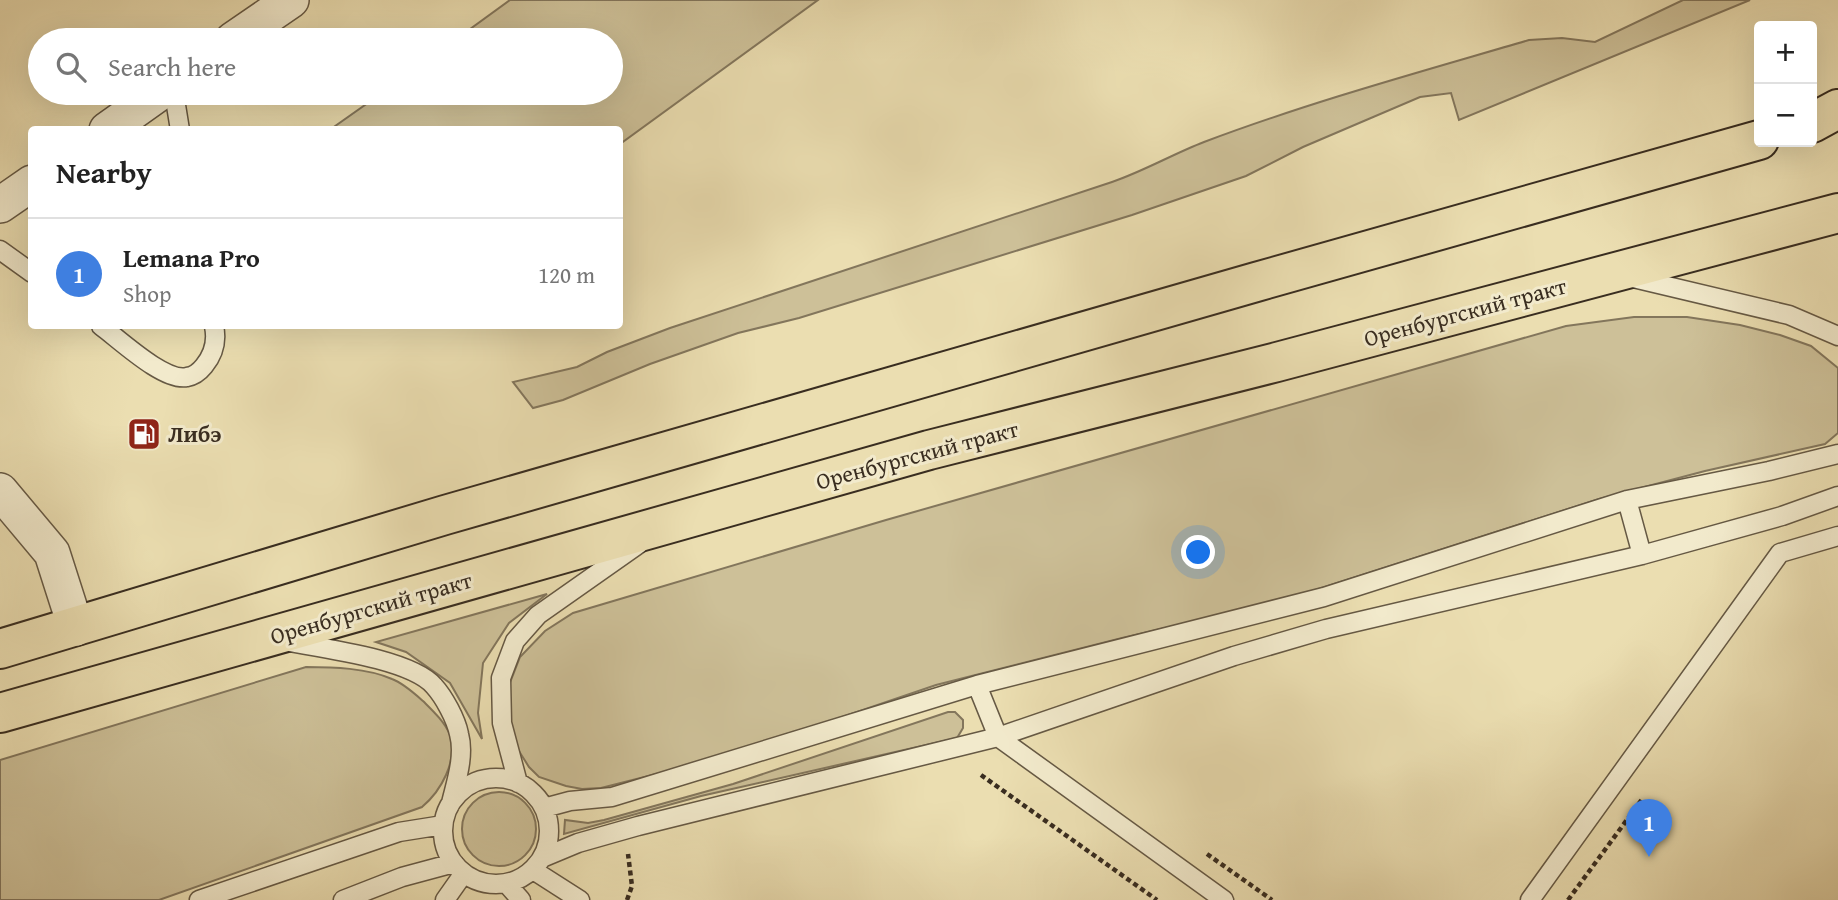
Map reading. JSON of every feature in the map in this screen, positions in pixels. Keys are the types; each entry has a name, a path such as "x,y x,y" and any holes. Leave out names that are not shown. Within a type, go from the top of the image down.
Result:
{"main road":[{"path":"1817,122 1838,109"},
{"path":"1817,124 1838,120"},
{"path":"0,649 445,514 1754,142"},
{"name":"Оренбургский тракт","path":"0,713 929,450 1277,362 1833,215"}],"street":[{"path":"250,28 291,0"},
{"path":"113,126 142,105"},
{"path":"0,205 28,186"},
{"path":"0,491 52,553 76,628"}],"lane":[{"path":"175,105 179,126"},
{"path":"0,250 28,270"},
{"path":"1612,273 1789,315 1838,337"},
{"path":"104,329 164,373 185,378 198,372 211,358 216,336 215,329"},
{"path":"544,808 612,797 976,685 1324,597 1627,500 1838,454"},
{"path":"267,638 398,664 433,684 460,735 460,767 443,825 447,852 459,868 477,880 491,884 506,883 520,878 538,864 578,843 998,737 1234,656 1326,629 1642,555 1782,516 1838,496"},
{"path":"1627,500 1642,555"},
{"path":"518,783 502,723 501,678 515,641 538,615 670,523"},
{"path":"1530,900 1780,553 1838,536"},
{"path":"976,685 998,737 1224,900"},
{"path":"450,805 469,785 485,779 502,778 518,783 538,798 549,825 548,841 538,864"},
{"path":"199,900 399,832 443,825"},
{"path":"538,864 580,900"},
{"path":"343,900 402,877 459,868"},
{"path":"444,900 459,868"},
{"path":"506,883 521,900"}],"path":[{"path":"981,775 1157,900"},
{"path":"1568,900 1643,798"},
{"path":"626,900 632,887 628,854"}],"shaded area":[{"path":"510,0 818,0 623,142 623,126 335,126 365,105 623,105 623,28 472,28"},
{"path":"1683,0 1750,0 1459,120 1451,93 1420,97 1303,147 1246,176 1132,215 799,318 738,333 650,364 563,400 533,408 513,382 577,367 607,352 670,328 1112,182 1204,142 1284,114 1529,40 1562,38 1595,42"},
{"path":"1634,317 1687,317 1740,325 1811,346 1838,368 1838,433 1825,444 1705,471 1599,499 1278,602 936,685 775,740 601,788 582,789 539,777 517,748 506,693 520,657 545,631 573,613 886,520 1566,326"},
{"path":"547,594 509,623 483,663 478,713 482,739 450,683 406,652 376,642"},
{"path":"306,667 350,669 382,675 408,688 438,716 450,735 452,755 446,775 436,793 422,807 159,900 0,900 0,760"},
{"path":"948,712 955,712 963,720 963,728 957,738 701,796 564,834 565,820 588,823 604,820 733,784"},
{"path":"499,792 520,798 530,808 536,829 530,850 520,860 499,866 478,860 468,850 462,829 468,808 478,798"}],"place":[{"name":"Либэ","path":"144,434"},
{"name":"Lemana Pro","path":"1649,857"}]}
